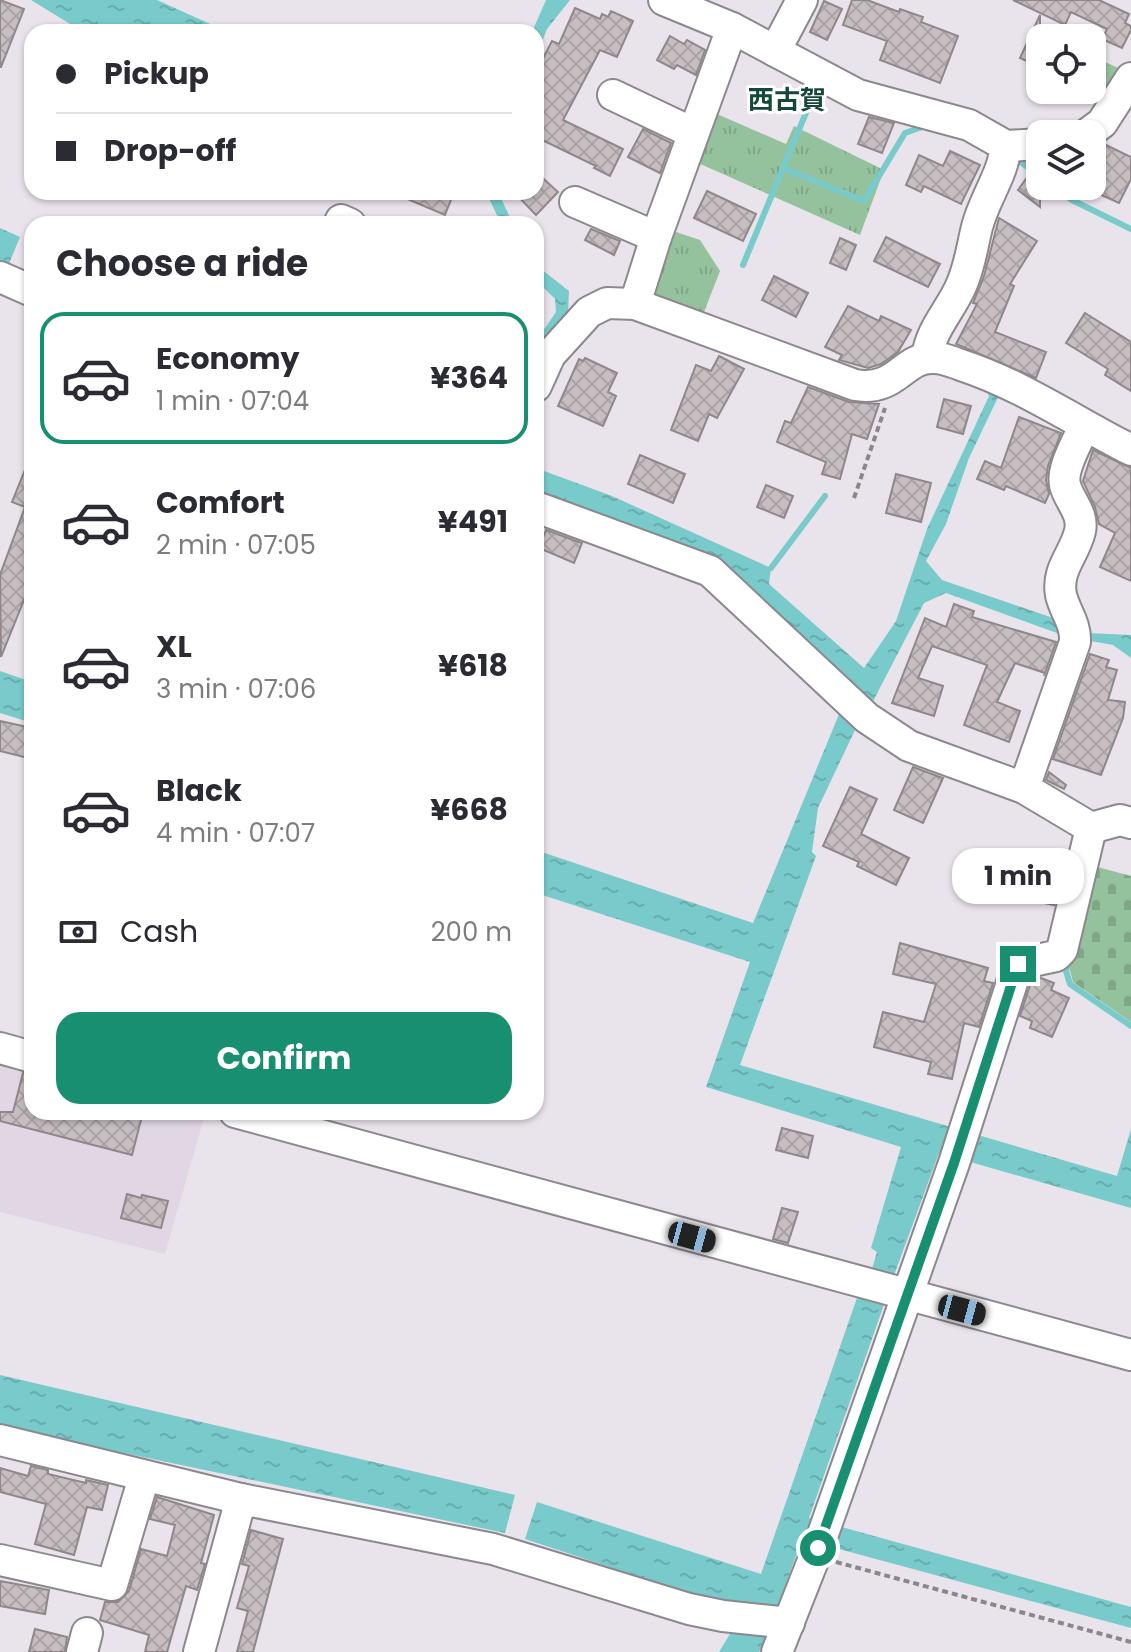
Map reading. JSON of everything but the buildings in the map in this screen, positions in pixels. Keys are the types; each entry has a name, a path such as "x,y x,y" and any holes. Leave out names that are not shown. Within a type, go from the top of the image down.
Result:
{"street":[{"path":"664,0 732,28 858,95 969,125 1006,146 1026,145"},
{"path":"775,51 802,0"},
{"path":"635,304 656,237 732,28"},
{"path":"1123,110 1131,78"},
{"path":"613,95 693,133"},
{"path":"927,358 928,341 960,289 972,258 977,225 1005,159 1006,146"},
{"path":"575,202 656,237"},
{"path":"0,277 24,288"},
{"path":"544,368 550,355 589,312 607,303 635,304 855,385 871,388 885,384 927,358 939,358 987,374 1030,394 1131,450"},
{"path":"1024,788 1076,635 1061,595 1061,572 1080,532 1080,517 1065,484 1065,474 1084,426"},
{"path":"544,510 710,571 867,718 909,746 1024,788 1091,828 1120,820 1131,823"},
{"path":"777,1652 820,1541 954,1163 1018,964 1056,956 1062,950 1091,828"},
{"path":"0,1048 24,1055"},
{"path":"264,1120 1131,1355"},
{"path":"0,1440 241,1499 493,1549 689,1609 789,1623"},
{"path":"0,1560 112,1585 144,1477"},
{"path":"199,1652 241,1499"}],"path":[{"path":"854,498 886,404 871,388"},
{"path":"820,1541 1131,1642"}],"shaded area":[{"path":"0,1063 24,1070 24,1120 203,1120 165,1254 0,1212"}],"green space":[{"path":"1106,62 1125,71 1106,103"},
{"path":"710,111 786,144 794,126 884,170 860,235 689,159"},
{"path":"667,229 700,240 720,271 702,317 648,297"},
{"path":"1090,865 1131,876 1131,1022 1073,982 1067,959"}],"water":[{"path":"31,0 157,0 210,24 70,24"},
{"path":"546,0 570,0 544,37 544,24 536,24"},
{"path":"490,200 502,200 509,216 497,216"},
{"path":"0,228 20,237 8,266 0,262"},
{"path":"544,271 569,291 568,316 544,352 544,329 556,312 555,299 544,288"},
{"path":"986,389 1002,389 969,458 946,524 926,561 942,580 1088,633 1131,635 1131,658 1113,645 1068,637 946,593 924,603 869,709 866,707 818,808 812,852 816,856 740,1065 1117,1176 1131,1129 1131,1208 939,1153 893,1278 871,1272 877,1252 871,1248 901,1147 706,1087 750,962 544,896 544,853 753,923 849,690 710,558 544,498 544,471 612,496 771,568 769,584 864,668 896,621 927,529 989,396"},
{"path":"0,671 24,679 24,720 0,713"},
{"path":"859,1292 886,1299 809,1518 1131,1607 1131,1628 802,1539 776,1611 730,1607 525,1539 537,1502 761,1574"},
{"path":"0,1375 515,1495 505,1533 0,1427"},
{"path":"736,1624 771,1628 759,1652 719,1652"}],"waterway":[{"path":"818,84 783,168 864,201 905,133 922,127"},
{"path":"1015,158 1026,166"},
{"path":"743,265 783,168"},
{"path":"1072,200 1131,229"},
{"path":"771,568 825,496"},
{"path":"1069,961 1066,971 1070,984 1131,1026"}],"district":[{"name":"西古賀","path":"787,100"}],"route":[{"path":"818,1548 954,1163 1018,964"}]}
